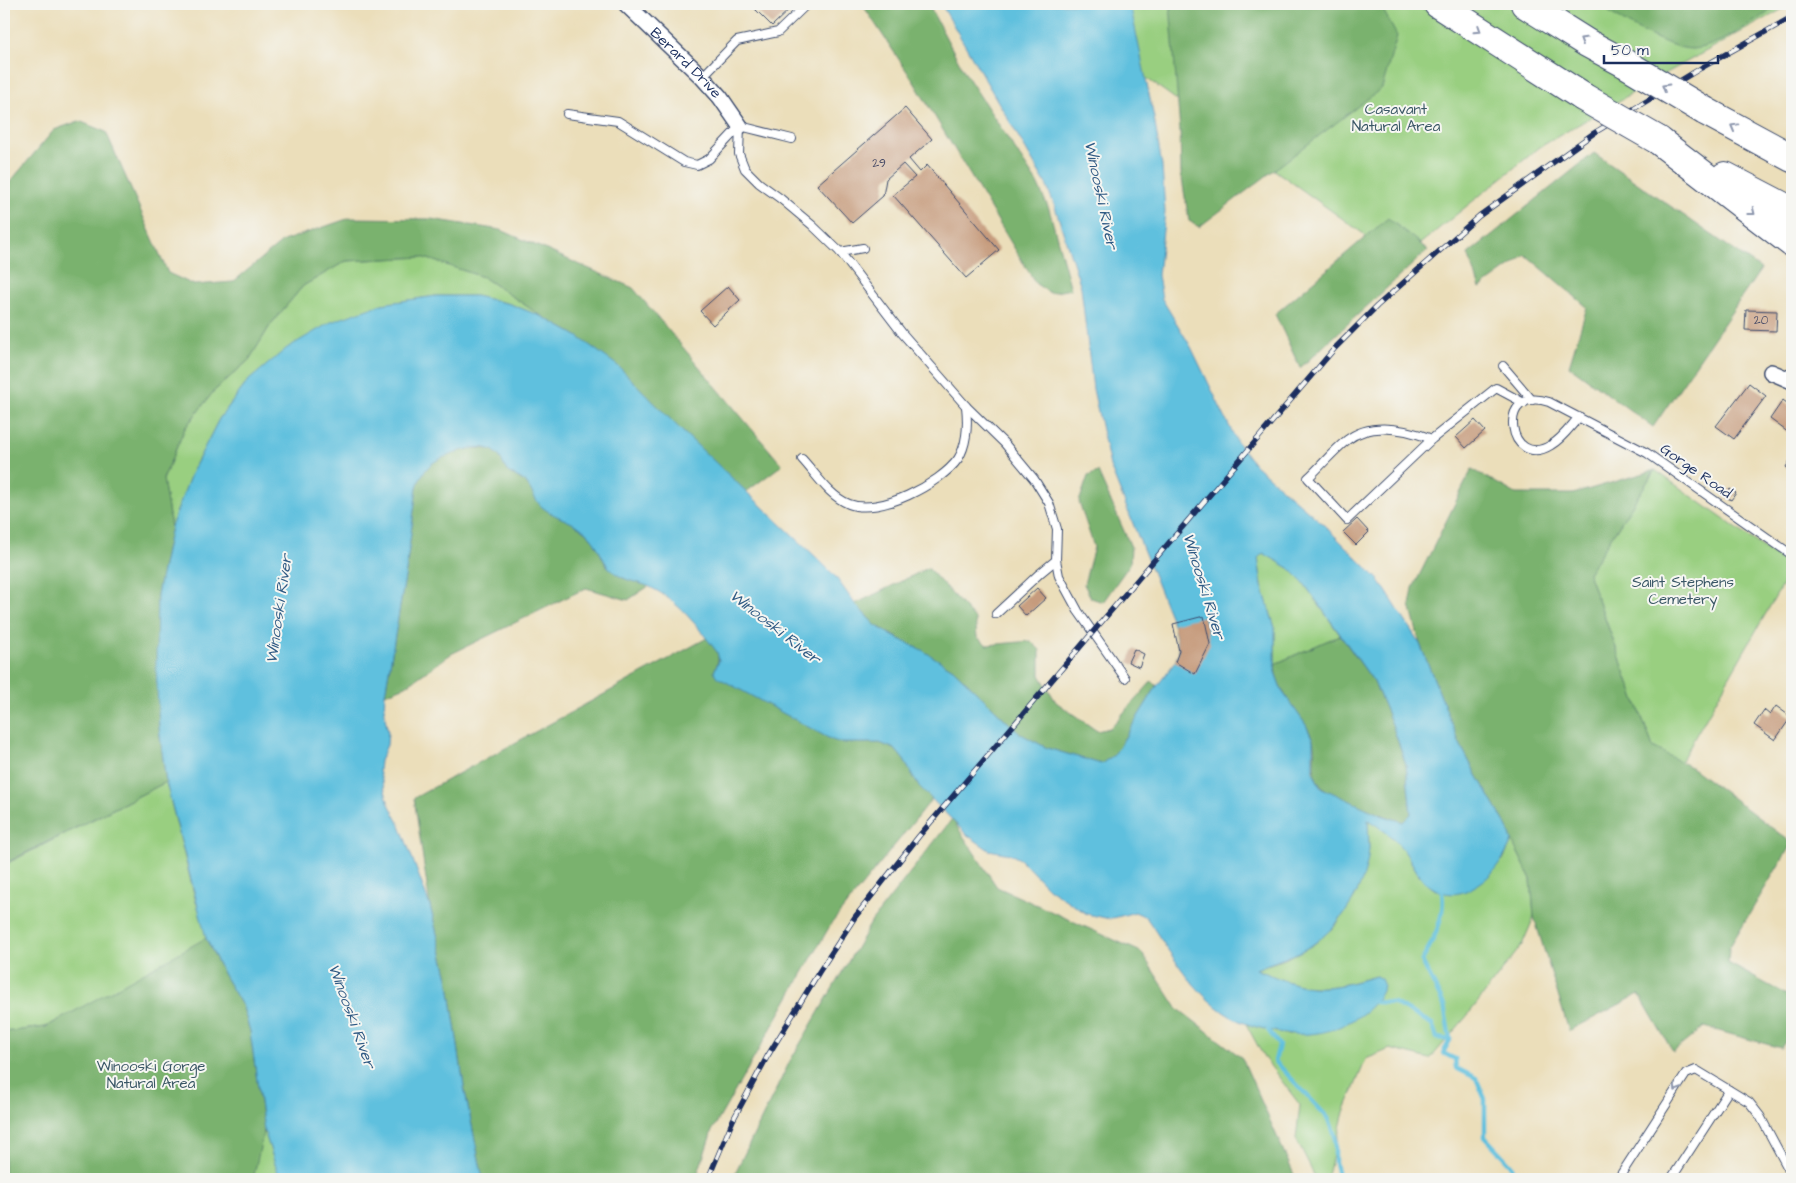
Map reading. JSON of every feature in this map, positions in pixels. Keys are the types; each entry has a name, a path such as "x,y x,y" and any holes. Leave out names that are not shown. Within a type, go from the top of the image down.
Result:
{"highway":[{"path":"1438,4 1584,97 1658,140 1792,211"},
{"path":"1525,4 1587,43 1705,111 1792,158"},
{"path":"1658,140 1792,243"},
{"path":"1762,142 1792,152"}],"street":[{"name":"Berard Drive","path":"626,4 702,77 720,97 740,126"},
{"path":"1771,372 1792,381"}],"lane":[{"path":"702,77 737,41 778,32 807,4"},
{"path":"568,114 618,121 684,162 697,165 709,160 740,126"},
{"path":"740,126 792,139"},
{"path":"740,126 739,154 745,169 759,183 812,225 840,252 902,333 966,406 1005,444 1034,479 1049,503 1056,529 1056,560 1060,576 1078,611 1125,678"},
{"path":"840,252 863,248"},
{"path":"1503,366 1528,401 1518,408 1514,414 1512,430 1520,444 1534,450 1550,446 1579,418"},
{"name":"Gorge Road","path":"1432,439 1496,388 1528,401 1541,400 1549,402 1647,454 1792,555"},
{"path":"802,459 833,494 848,504 862,508 898,500 939,478 958,458 966,439 968,422 966,406"},
{"path":"1395,428 1432,439 1347,520 1308,478 1348,439 1369,429 1395,428"},
{"path":"996,614 1056,560"},
{"path":"1618,1179 1686,1074 1696,1070 1749,1102 1760,1116 1792,1176"},
{"path":"1671,1179 1730,1090"}],"green space":[{"path":"862,4 928,4 965,73 1037,183 1049,209 1071,289 1050,293 1036,284 914,82"},
{"name":"Casavant Natural Area","path":"1080,4 1792,4 1670,71 1540,147 1400,260 1107,50"},
{"path":"1170,4 1380,4 1397,36 1382,88 1199,227 1189,221 1181,173 1180,131"},
{"path":"1600,4 1782,4 1727,38 1693,49 1670,44 1642,32"},
{"path":"79,121 106,132 168,273 194,285 233,282 283,241 350,218 431,219 501,230 633,288 782,465 746,492 577,336 543,317 483,277 422,257 346,261 303,286 271,324 249,360 214,391 185,428 163,479 171,527 157,595 159,727 166,782 4,864 4,189 54,130"},
{"path":"1594,153 1761,269 1653,427 1569,366 1587,307 1526,255 1480,288 1468,254"},
{"path":"1388,218 1428,250 1300,368 1275,314"},
{"path":"422,257 483,277 543,317 510,304 475,296 436,296 382,304 249,380 219,419 191,474 171,527 163,480 185,428 214,391 249,360 271,324 303,286 346,261"},
{"path":"474,448 490,449 496,452 507,471 525,482 546,510 575,524 588,534 595,542 606,565 623,578 649,586 628,600 586,588 451,654 406,686 385,694 419,480 430,464 452,453"},
{"path":"1472,469 1516,494 1573,494 1655,470 1588,573 1653,747 1694,769 1792,843 1729,948 1728,963 1792,998 1792,1031 1781,1048 1704,1027 1673,1052 1639,994 1569,1031 1534,917 1531,879 1512,841 1508,828 1459,742 1420,644 1410,605 1413,588"},
{"name":"Saint Stephens Cemetery","path":"1655,470 1792,568 1680,763 1653,747 1588,573"},
{"path":"1098,472 1131,547 1130,564 1103,602 1091,598 1084,584 1094,547 1079,502 1088,476"},
{"path":"1263,552 1289,568 1303,582 1340,635 1275,664 1275,628 1262,586 1258,557"},
{"path":"928,568 975,619 977,637 987,645 1031,641 1040,650 1040,675 1056,702 1097,731 1110,728 1152,681 1157,686 1114,755 1101,764 1047,748 1019,733 953,669 875,625 855,604"},
{"path":"1340,635 1374,682 1406,764 1411,815 1403,822 1345,800 1320,785 1314,767 1314,743 1312,737 1279,684 1275,664"},
{"path":"707,638 718,654 718,661 714,672 842,743 880,743 895,749 904,760 918,785 932,799 831,924 712,1131 696,1179 483,1179 464,1087 448,978 430,906 414,798"},
{"name":"Winooski Gorge Natural Area","path":"166,782 196,902 224,975 264,1130 280,1179 4,1179 60,1019 46,1027 4,1032 4,865"},
{"path":"952,819 997,887 1141,952 1177,1008 1242,1058 1296,1179 734,1179 736,1171 790,1061 872,921"},
{"path":"1368,820 1383,829 1402,847 1419,875 1435,890 1503,860 1512,841 1531,879 1534,917 1522,945 1467,1016 1430,1059 1390,1049 1366,1059 1344,1112 1327,1179 1316,1179 1296,1139 1300,1105 1265,1059 1246,1024 1288,1035 1376,976 1335,986 1311,987 1289,982 1255,969 1285,959 1313,945 1336,925 1355,897 1369,848"},
{"name":"Winooski Gorge Natural Area","path":"206,938 224,975 243,1007 250,1031 264,1130 253,1179 4,1179 4,1032 46,1027"}],"water":[{"name":"Winooski River","path":"941,4 1130,4 1162,166 1165,212 1158,275 1162,299 1191,347 1237,442 1255,465 1322,523 1379,580 1420,644 1459,742 1508,828 1512,841 1495,869 1478,885 1463,892 1448,894 1441,892 1428,885 1394,839 1368,820 1369,848 1364,876 1343,915 1334,926 1312,945 1256,969 1290,982 1311,987 1336,986 1376,976 1381,979 1384,986 1377,1000 1361,1015 1325,1032 1290,1034 1247,1024 1231,1017 1202,994 1178,964 1146,917 1135,912 1110,919 1087,914 1048,888 1020,859 1010,854 989,850 966,834 918,785 904,760 895,749 880,743 842,743 832,740 717,677 714,672 719,660 717,652 679,607 650,587 623,578 615,573 607,565 590,536 573,523 542,507 525,482 505,469 494,451 482,448 469,449 443,457 433,463 422,475 417,487 406,571 385,694 384,712 388,732 387,745 380,761 379,771 389,804 400,825 430,906 448,978 464,1087 483,1179 280,1179 264,1130 250,1031 243,1007 224,975 206,938 166,782 159,727 156,666 157,595 171,527 191,474 219,419 249,380 287,348 331,322 382,304 436,296 475,296 510,304 543,317 577,336 618,366 682,431 835,576 855,604 875,625 953,669 1019,733 1047,748 1101,764 1114,755 1157,686 1175,662 1179,651 1173,624 1110,466 1093,389 1081,287 1046,184","holes":["1263,553 1289,568 1303,582 1374,682 1406,764 1411,814 1403,822 1381,815 1320,787 1313,771 1313,740 1306,725 1282,691 1275,672 1275,628 1262,586 1258,558"]}],"building":[{"path":"750,4 795,4 772,26"},
{"path":"905,108 932,139 909,159 920,172 927,165 999,250 966,278 893,195 915,177 903,164 886,179 883,196 852,223 817,185"},
{"path":"728,286 740,300 713,325 700,311"},
{"path":"1746,310 1777,311 1776,331 1745,330"},
{"path":"1749,383 1766,396 1734,439 1716,426"},
{"path":"1783,400 1792,407 1792,429 1789,433 1770,419"},
{"path":"1475,420 1485,431 1466,448 1456,437"},
{"path":"1792,457 1792,472 1786,467"},
{"path":"1730,489 1736,493 1731,500 1725,496"},
{"path":"1357,519 1369,532 1356,545 1343,532"},
{"path":"1037,588 1046,598 1026,616 1017,606"},
{"path":"1204,616 1210,644 1195,674 1175,662 1179,651 1173,624"},
{"path":"1134,649 1144,654 1139,667 1128,662"},
{"path":"1776,706 1791,717 1775,740 1754,725 1764,710 1770,715"}],"waterway":[{"path":"1442,892 1443,902 1440,920 1422,961 1444,1005 1450,1040 1443,1053 1455,1059 1456,1068 1476,1078 1485,1099 1485,1137 1511,1165 1515,1175 1523,1179"},
{"path":"1375,1002 1394,1003 1432,1024 1437,1038 1450,1040"},
{"path":"1268,1030 1279,1045 1275,1061 1329,1119 1335,1136 1335,1163 1339,1179"}],"railway":[{"path":"708,1179 733,1120 767,1057 855,917 919,836 1335,348 1377,306 1479,216 1594,133 1701,68 1792,17"}]}
